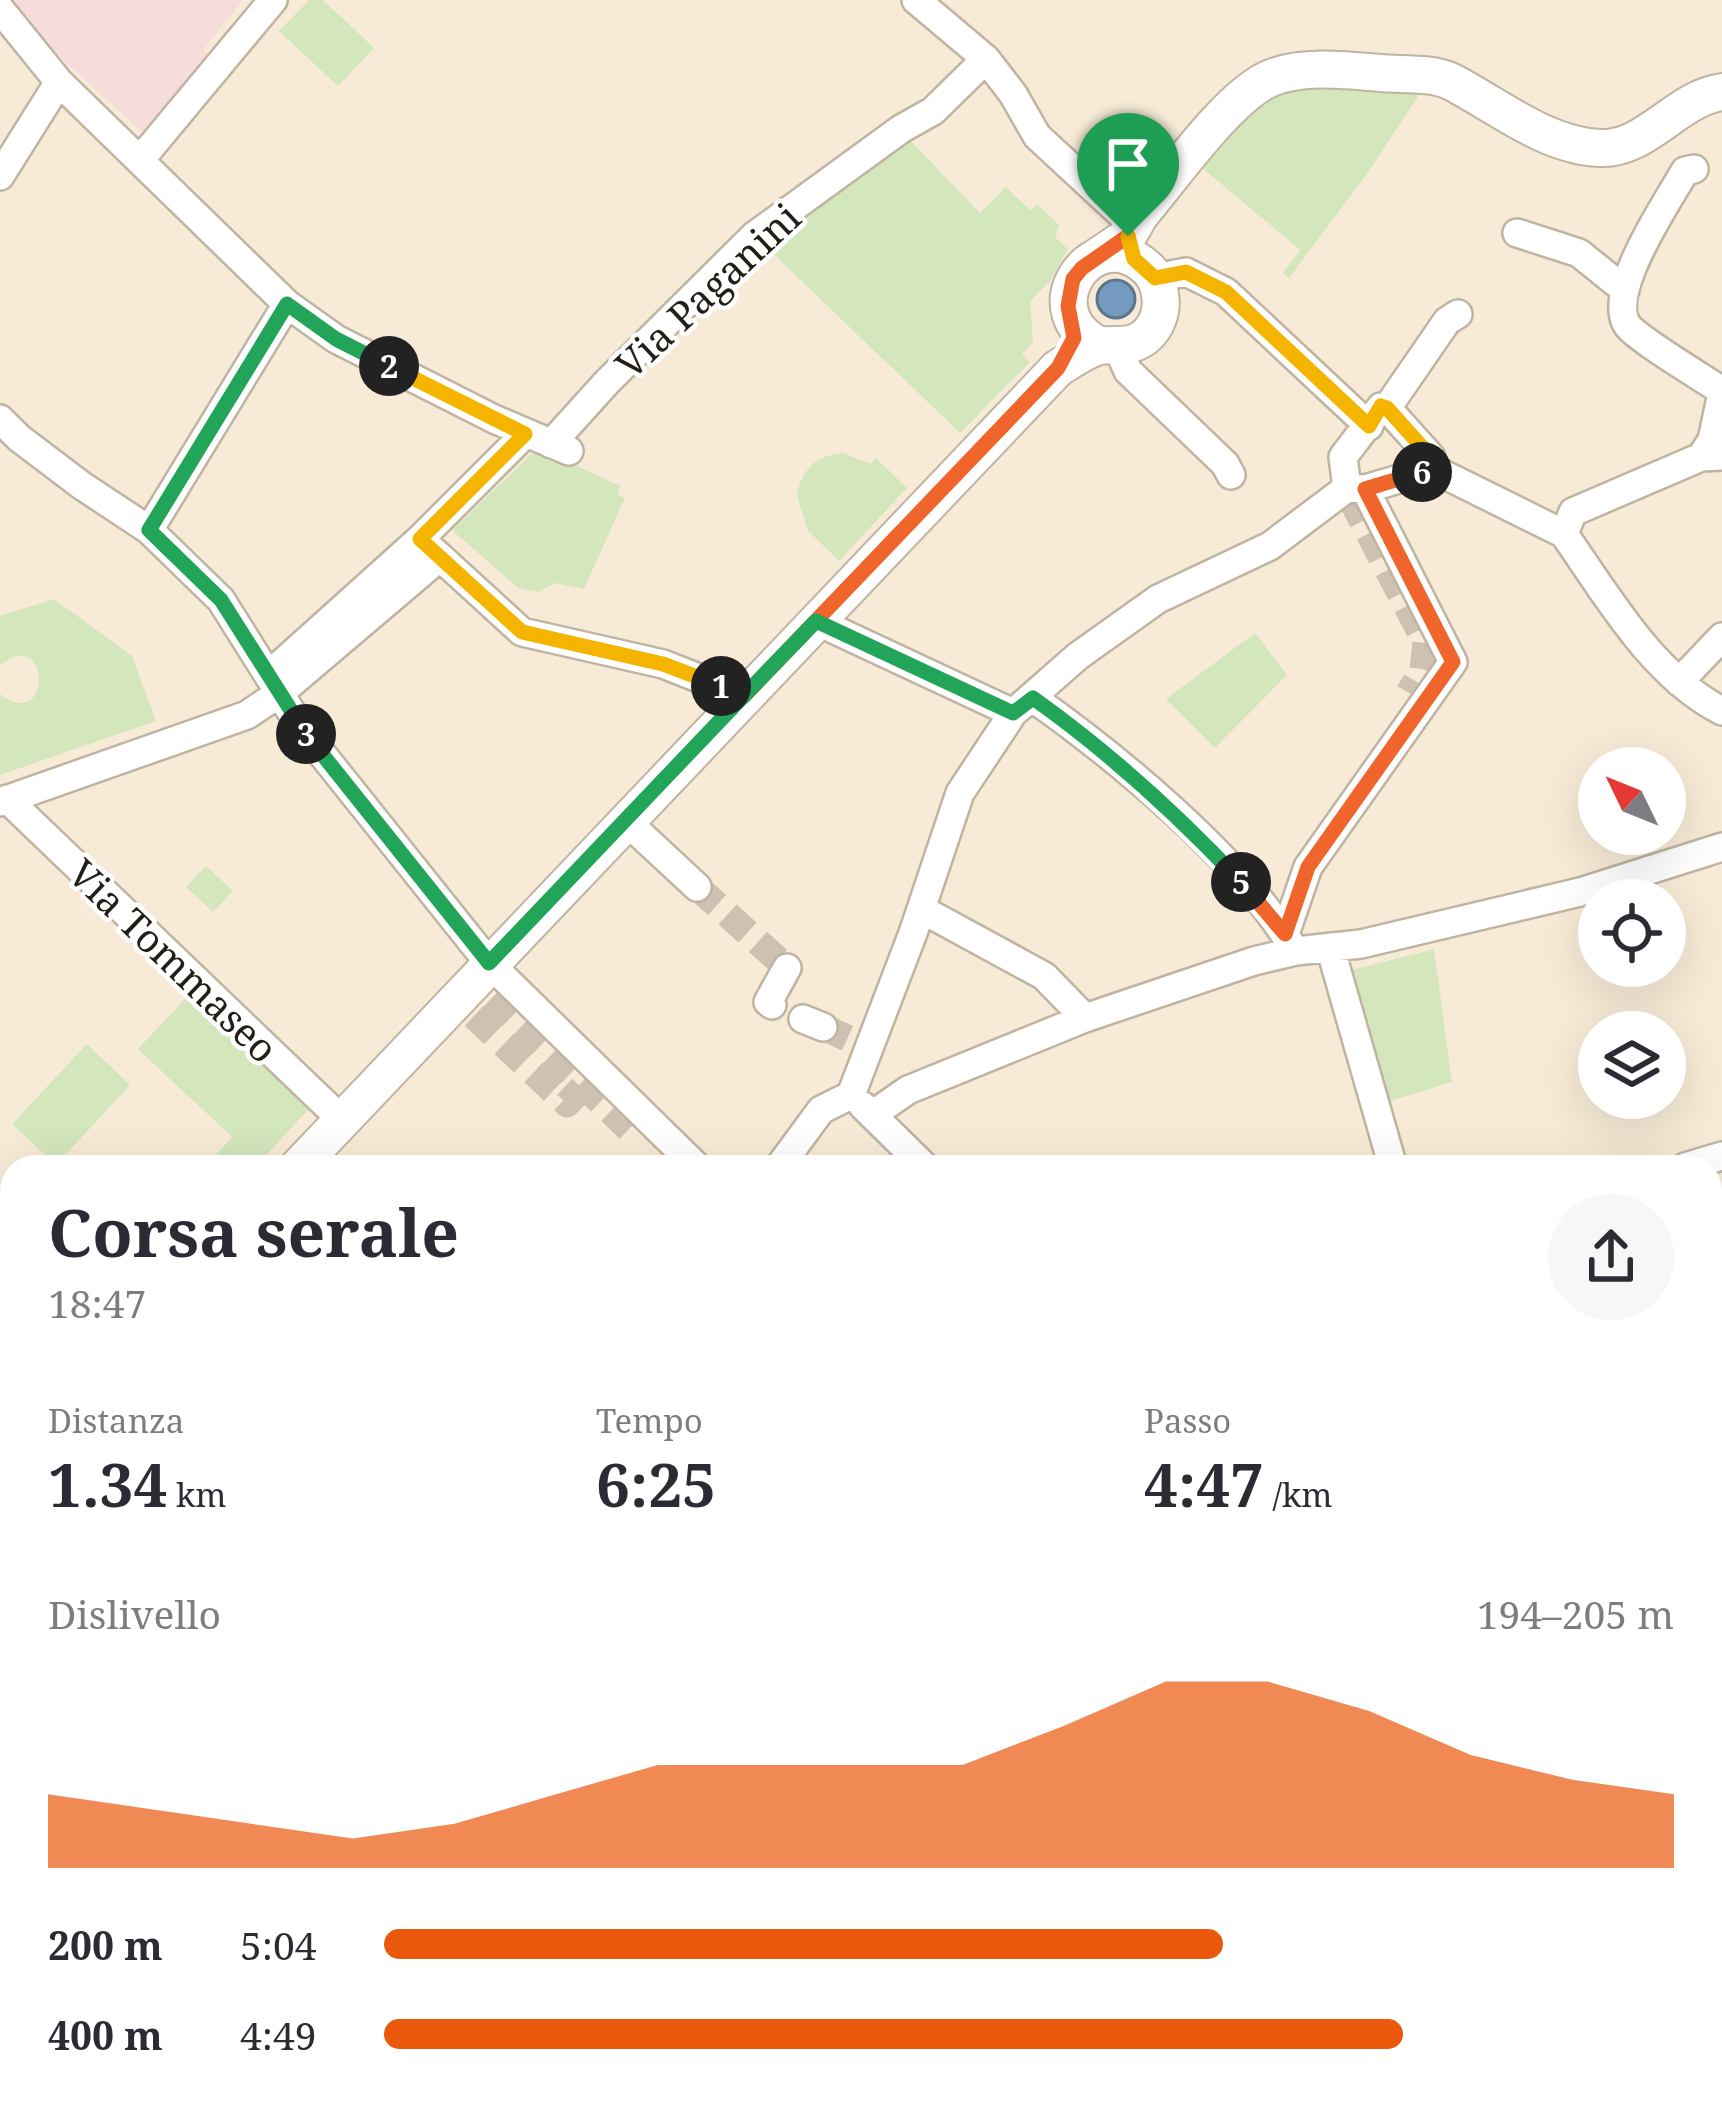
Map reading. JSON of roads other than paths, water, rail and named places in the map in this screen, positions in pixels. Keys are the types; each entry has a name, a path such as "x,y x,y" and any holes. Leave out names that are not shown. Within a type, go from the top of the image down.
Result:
{"main road":[{"path":"309,1155 1058,368 1074,338 1068,306 1073,279 1094,260 1133,241 1239,100 1260,83 1288,73 1346,70 1445,78 1547,135 1594,148 1631,141 1694,99 1722,92"},
{"path":"1058,368 1144,338 1154,327 1161,301 1133,241"},
{"path":"1072,320 1088,340 1109,347"}],"street":[{"path":"140,160 273,0"},
{"path":"916,0 986,59 1037,136 1133,241 1226,292 1431,457 1433,469"},
{"path":"0,9 59,82 287,304 336,339 548,443"},
{"name":"Via Paganini","path":"3,801 248,715 276,682 548,443 754,236 933,111 986,59"},
{"path":"0,176 59,82"},
{"path":"1564,534 1574,512 1712,456 1722,392 1628,326 1623,298 1633,264 1690,170"},
{"path":"1517,233 1579,253 1623,298"},
{"path":"149,530 287,304"},
{"path":"1290,942 1308,867 1453,662 1356,489 1343,457 1447,321 1458,314"},
{"path":"1109,347 1231,475"},
{"path":"6,436 149,530 221,600 302,729 489,963 685,1155"},
{"path":"788,1155 821,1110 851,1094 960,793 1023,705 1078,656 1158,599 1270,546 1356,489 1433,469 1564,534 1628,625 1679,682 1722,711"},
{"path":"430,548 522,632 663,664 744,696"},
{"path":"816,621 1023,705 1092,740 1197,835 1279,922 1290,942"},
{"path":"1679,682 1722,637"},
{"name":"Via Tommaseo","path":"3,801 342,1120"},
{"path":"626,820 697,887"},
{"path":"872,1115 908,1090 1085,1018 1254,961 1290,942 1330,947 1361,944 1580,892 1722,847"},
{"path":"921,909 1044,976 1085,1018"},
{"path":"1330,947 1390,1155"},
{"path":"772,1005 768,1002 787,968"},
{"path":"851,1094 913,1155"}],"water":[{"path":"1116,280 1129,286 1135,299 1129,312 1116,318 1103,312 1097,299 1103,286"}],"tunnel":[{"path":"1350,497 1426,643 1423,669 1409,693"},
{"path":"697,887 787,968"},
{"path":"492,998 629,1129"},
{"path":"474,1016 567,1104 584,1086"},
{"path":"823,1027 862,1045"}]}
